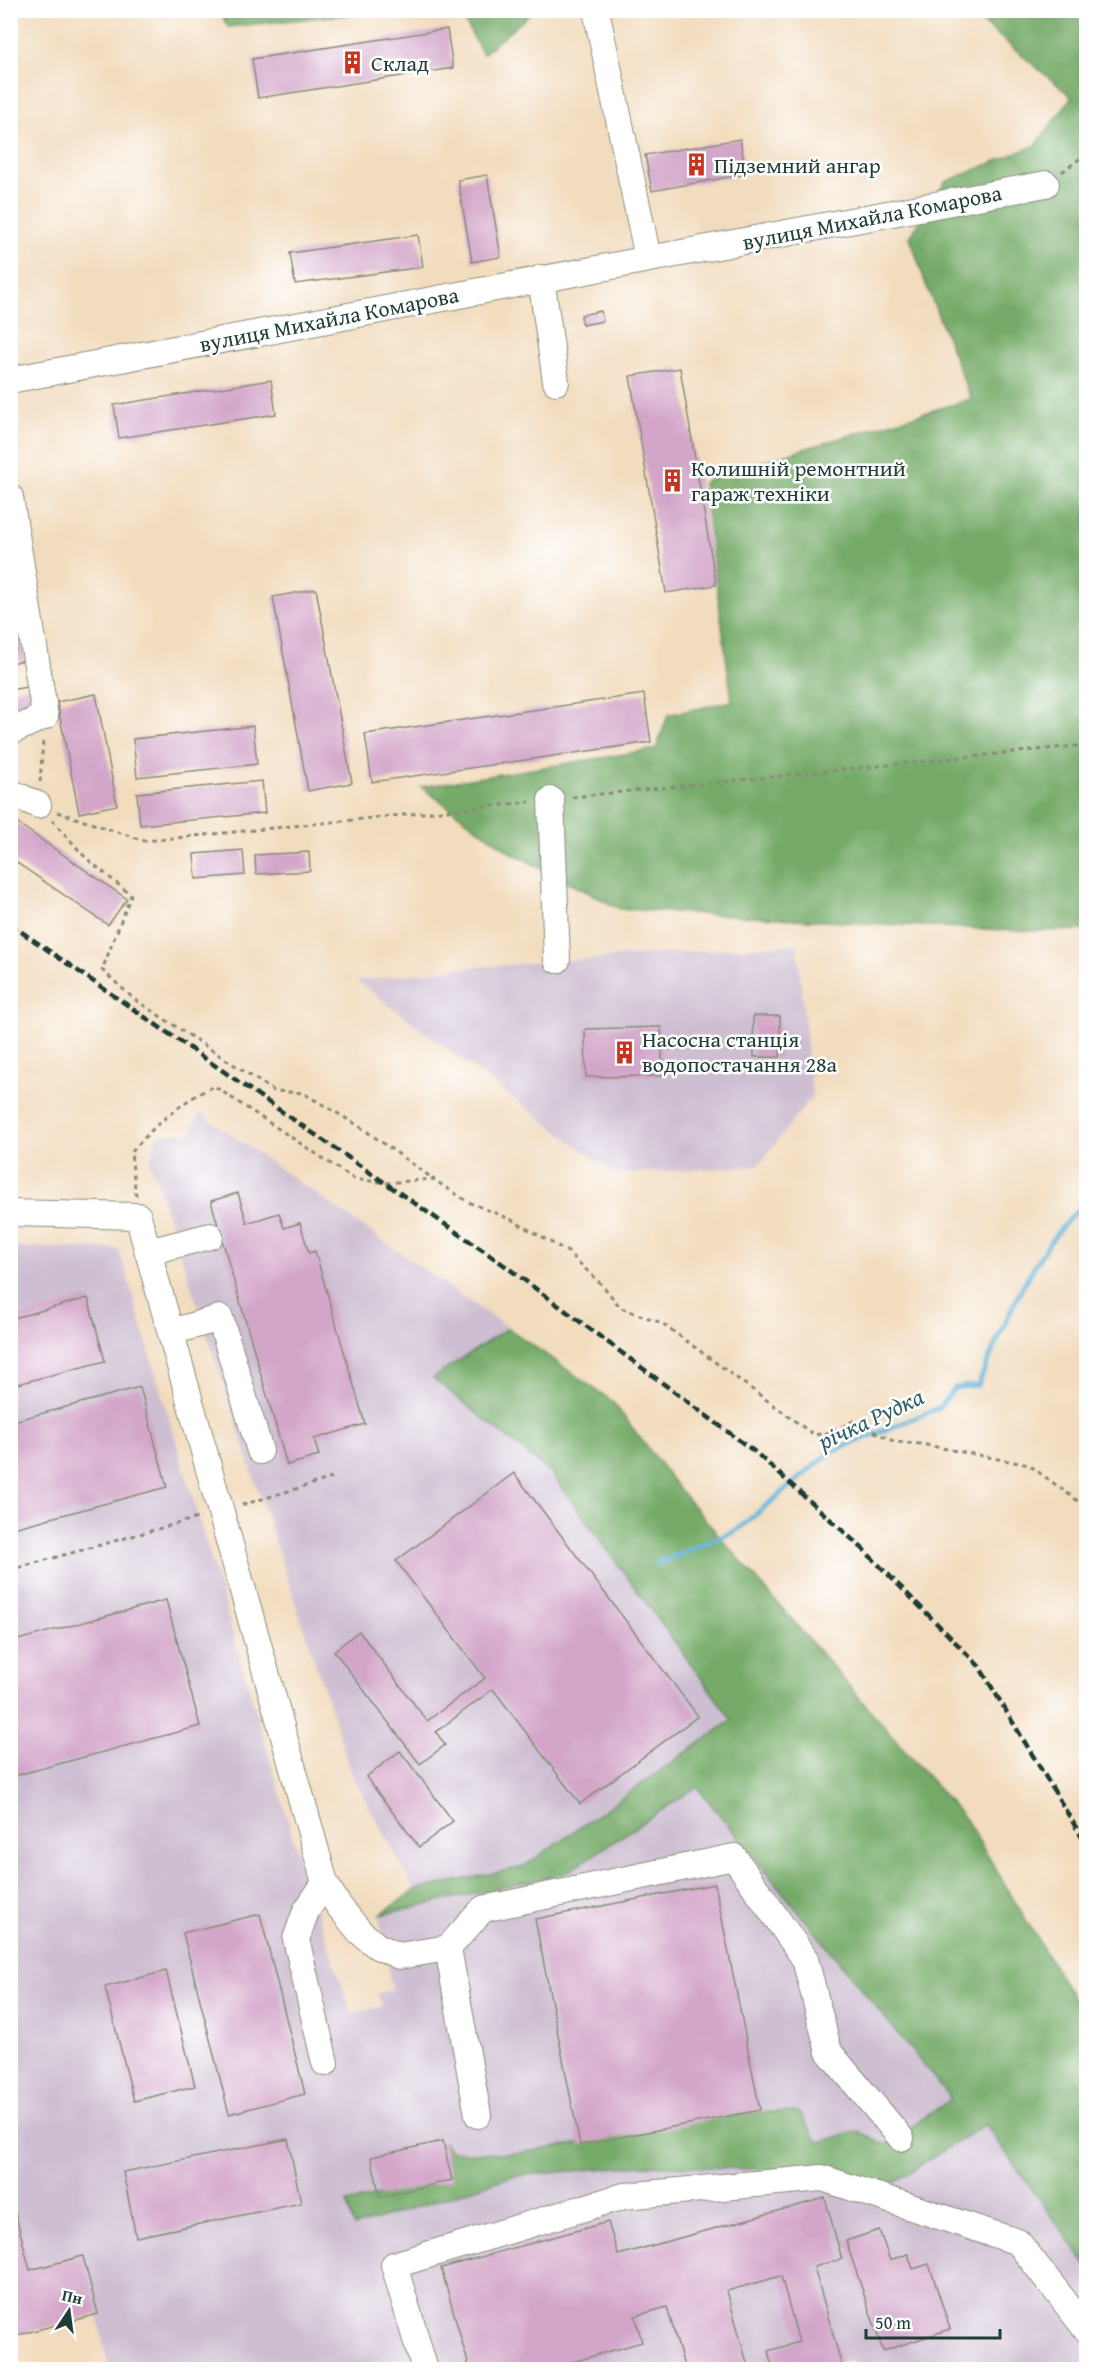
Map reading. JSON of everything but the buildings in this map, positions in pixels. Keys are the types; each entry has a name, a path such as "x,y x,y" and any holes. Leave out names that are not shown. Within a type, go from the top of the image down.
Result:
{"street":[{"path":"596,10 648,258"},
{"name":"вулиця Михайла Комарова","path":"10,380 1046,184"},
{"path":"541,278 556,382"},
{"path":"10,497 45,716 10,732"},
{"path":"10,792 38,805"},
{"path":"551,800 556,960"},
{"path":"10,1213 138,1216 326,1883 338,1905 360,1932 377,1946 399,1956 448,1948 483,1909 734,1857 805,1959 829,2052 901,2138"},
{"path":"148,1252 210,1236"},
{"path":"171,1332 220,1318 260,1451"},
{"path":"325,2063 296,1939 306,1911 326,1883"},
{"path":"448,1948 478,2115"},
{"path":"425,2370 394,2265 624,2196 822,2178 1018,2242 1086,2329"}],"path":[{"path":"1046,184 1086,154"},
{"path":"45,716 38,805 86,858 130,895 102,970 134,999 274,1091 303,1093 359,1126 468,1202 510,1219 568,1252 604,1287 621,1308 662,1323 814,1435 832,1432 854,1420 896,1442 921,1444 1029,1465 1086,1508"},
{"path":"138,1216 131,1153 145,1136 193,1096 214,1086 354,1179 386,1183 433,1179"},
{"path":"233,1507 332,1478"},
{"path":"10,1570 211,1514"}],"shaded area":[{"path":"797,944 812,1096 758,1166 615,1174 357,981 462,968"},
{"path":"200,1113 508,1328 434,1379 551,1473 732,1720 523,1867 415,1890 353,1777 150,1162 157,1136 181,1132 189,1136"},
{"path":"11,1247 119,1249 303,1871 352,2013 382,2006 377,1993 392,1990 379,1915 566,1873 697,1787 951,2099 885,2145 859,2131 818,2142 799,2112 760,2110 580,2145 500,2155 452,2180 348,2203 354,2226 513,2176 642,2165 752,2169 887,2187 985,2124 1086,2258 1086,2369 855,2370 852,2359 804,2370 109,2370 92,2291 11,2323"}],"green space":[{"path":"219,11 382,11 228,27"},
{"path":"459,11 534,11 483,54"},
{"path":"941,11 1086,11 1086,930 1023,931 620,909 510,852 421,787 656,749 668,715 732,701 703,483 717,475 971,399 925,282 910,237 945,182 1036,145 1072,97 974,15"},
{"path":"508,1328 612,1401 683,1494 968,1823 1086,2020 1086,2264 985,2124 887,2187 752,2169 642,2165 513,2176 354,2227 347,2203 451,2180 443,2141 450,2151 514,2153 728,2115 799,2112 818,2142 859,2131 885,2145 951,2099 697,1787 566,1873 379,1915 415,1890 523,1867 732,1720 551,1473 433,1378"}],"waterway":[{"name":"річка Рудка","path":"657,1564 737,1530 831,1452 939,1408 954,1388 978,1385 1011,1311 1036,1263 1067,1221 1086,1202"}],"railway":[{"path":"10,924 504,1265 755,1452 862,1548 979,1666 1086,1844"}],"place":[{"name":"Склад","path":"353,63"},
{"name":"Підземний ангар","path":"696,165"},
{"name":"Колишній ремонтний гараж техніки","path":"673,481"},
{"name":"Насосна станція водопостачання 28а","path":"624,1052"}]}
